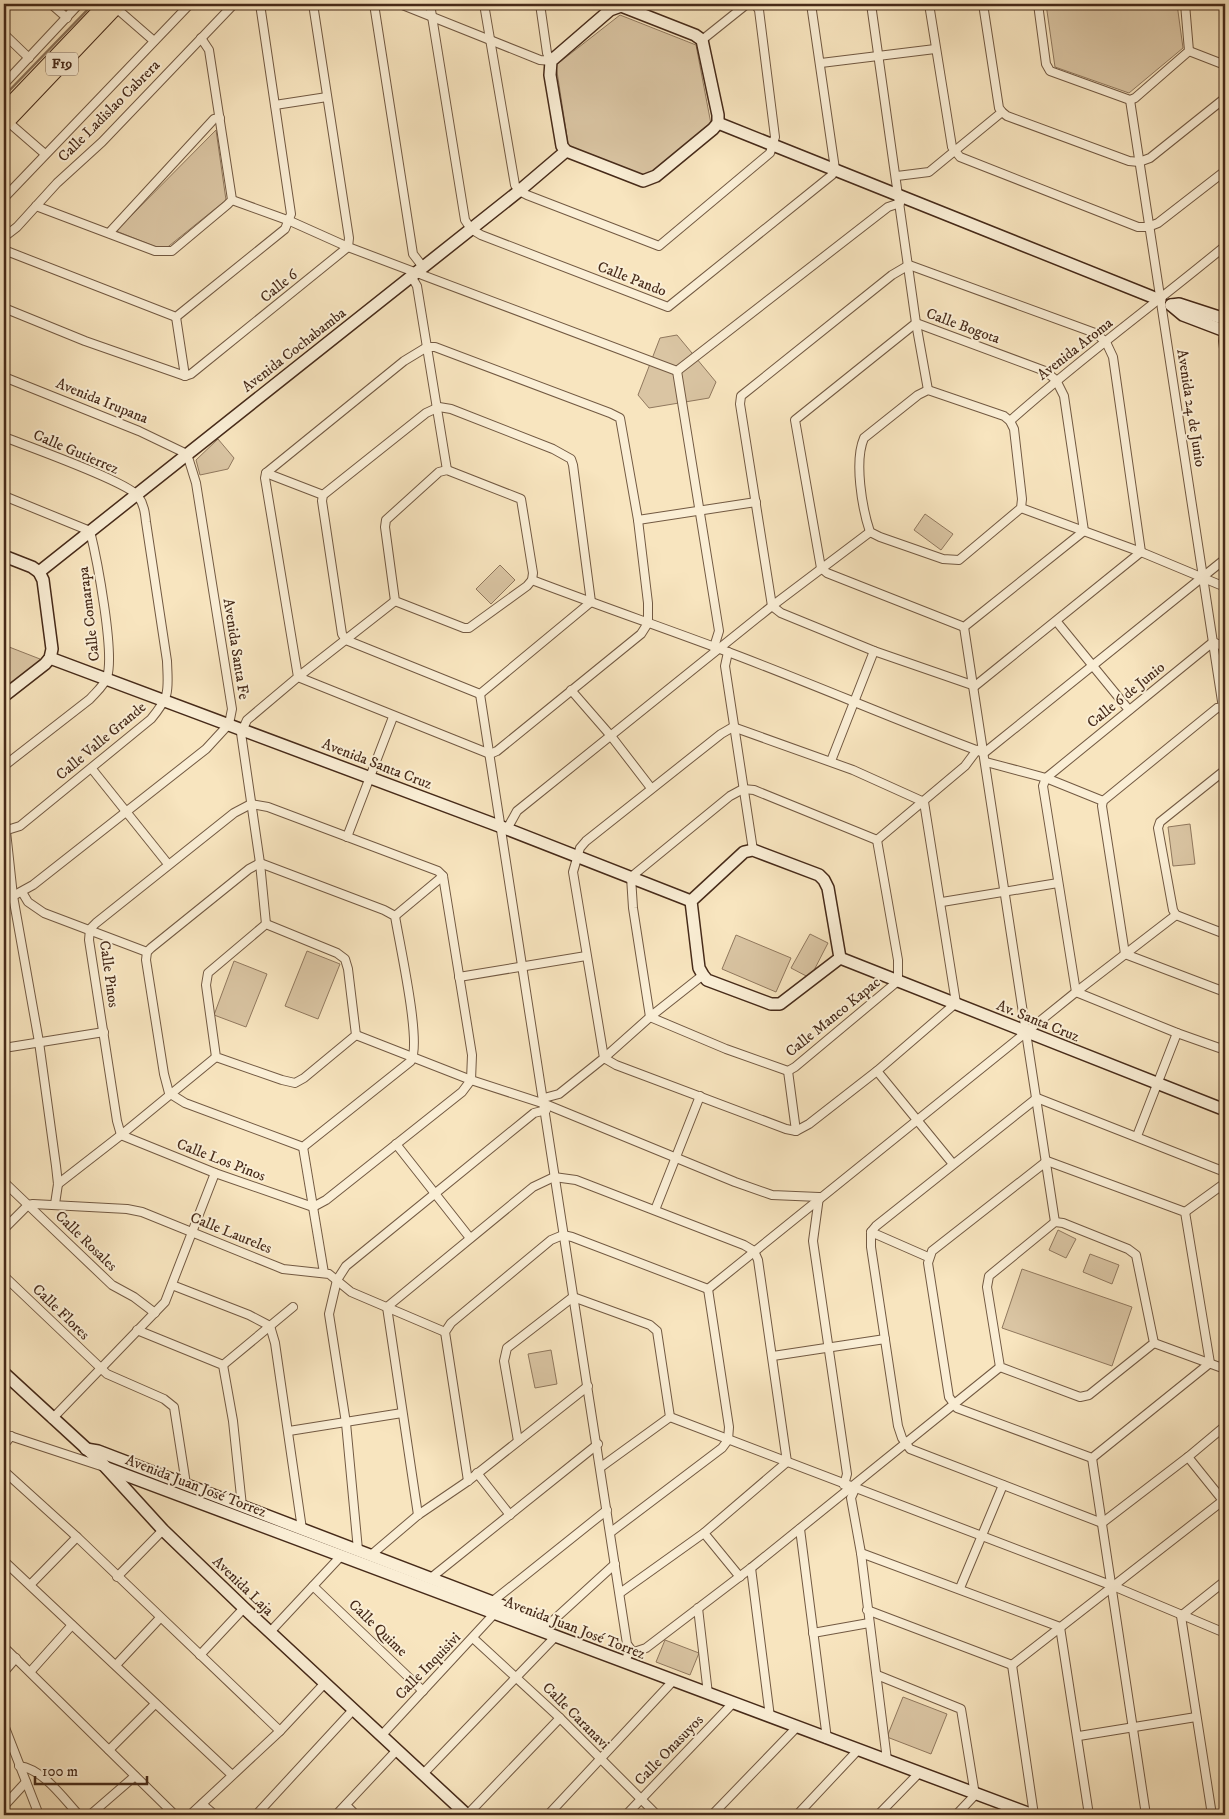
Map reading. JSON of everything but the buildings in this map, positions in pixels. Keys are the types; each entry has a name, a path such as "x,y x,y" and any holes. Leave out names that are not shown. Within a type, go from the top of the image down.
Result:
{"highway":[{"name":"F19","path":"5,119 114,5"}],"street":[{"path":"52,4 67,18"},
{"path":"4,84 79,4"},
{"path":"4,198 190,4"},
{"name":"Calle Ladislao Cabrera","path":"4,237 57,183 102,142 234,4"},
{"path":"176,317 285,229 290,221 291,214 260,4"},
{"path":"313,4 349,238 348,247"},
{"path":"374,4 447,470"},
{"path":"400,4 540,60 551,62"},
{"path":"430,4 465,220 471,229"},
{"path":"484,4 515,185 520,191 659,246 770,153 774,146 775,137 761,30 758,10 755,4"},
{"path":"540,4 547,53 551,62 550,75 562,146 566,151 643,181 656,176 718,123"},
{"path":"702,40 748,4"},
{"path":"811,4 835,169"},
{"path":"871,4 897,176 916,323 928,390"},
{"path":"929,4 935,49 954,152 960,157 1138,227 1148,227 1158,223 1225,171"},
{"path":"983,4 1002,112"},
{"path":"1038,4 1046,64 1050,71 1130,100 1179,62 1189,51 1184,4"},
{"path":"114,5 154,41"},
{"path":"551,62 610,10 621,5 695,34 702,40 718,123"},
{"path":"4,34 29,58"},
{"path":"201,38 209,50 232,200"},
{"path":"821,63 935,49"},
{"path":"1189,51 1225,65"},
{"path":"275,105 327,97"},
{"path":"1002,112 1129,162 1140,162 1150,158 1225,98"},
{"name":"Avenida 24 de Junio","path":"1130,100 1225,721"},
{"path":"897,176 929,172 1002,112"},
{"path":"109,233 214,119 220,118"},
{"path":"5,119 46,154"},
{"path":"718,123 835,169 900,200 1171,305 1179,304 1225,327 1225,356"},
{"name":"Avenida Cochabamba","path":"39,572 520,191 566,151"},
{"name":"Calle Pando","path":"471,229 481,236 668,307 825,181 835,169"},
{"path":"232,200 290,221 348,247 677,371"},
{"path":"36,206 155,251 172,251 232,200"},
{"path":"677,371 888,207 900,200"},
{"name":"Avenida Aroma","path":"1010,421 1056,380 1160,300 1225,246"},
{"name":"Calle 6","path":"185,376 198,368 348,247"},
{"path":"4,250 176,317"},
{"path":"975,686 874,651 781,613 772,606 740,404 741,396 892,274 909,265 1086,329 1095,333 1106,342 1113,357 1141,552"},
{"path":"4,308 85,341 185,376 176,317"},
{"name":"Calle Bogota","path":"822,568 795,420 916,323 1045,371 1056,380"},
{"path":"298,677 264,478 266,473 404,361 427,347 436,347 620,418 638,520 648,602 648,623 641,634 490,754"},
{"path":"677,371 753,850"},
{"name":"Avenida Irupana","path":"4,377 139,431 187,454"},
{"path":"1056,380 1064,396 1084,531"},
{"path":"928,390 1004,416 1010,421 1014,429 1022,499 1020,508 959,560 943,559 870,532 860,471 860,447 864,438 918,395 928,390"},
{"path":"480,694 346,640 342,634 340,624 322,501 324,494 426,413 438,408 451,409 553,449 571,459 591,602"},
{"name":"Calle Gutierrez","path":"4,437 102,476 137,495"},
{"name":"Avenida Santa Fe","path":"187,454 196,483 232,709 229,724"},
{"path":"394,601 385,527 386,520 438,472 447,470 521,499 532,580"},
{"path":"266,473 324,494"},
{"name":"Calle Valle Grande","path":"5,831 20,826 92,769 151,719 166,700 167,661 146,522 143,506 137,495"},
{"path":"4,496 90,531"},
{"path":"638,520 700,509 756,502"},
{"path":"1020,508 1141,552 1225,587"},
{"name":"Calle Comarapa","path":"4,766 90,699 107,677 109,651 90,531"},
{"path":"964,627 1084,531"},
{"path":"504,828 517,811 721,649 772,606 870,532"},
{"path":"975,686 1057,622 1141,552"},
{"path":"4,556 39,572 43,580 52,649 50,658 37,671 4,696"},
{"path":"650,1017 633,908 631,877 730,796 743,789 763,794 877,840 981,752 1225,559"},
{"path":"822,568 827,573 964,627"},
{"path":"532,580 721,649 853,703 896,717 981,752"},
{"path":"394,601 464,628 470,628 532,580"},
{"path":"266,924 260,863 241,740 242,728 247,720 298,677 394,601"},
{"path":"480,694 591,602"},
{"path":"1057,622 1094,664 1129,710"},
{"path":"964,627 975,686 981,752 986,762 1003,892 1047,1161 1055,1222"},
{"path":"1213,642 1225,647"},
{"name":"Calle 6 de Junio","path":"1046,778 1213,642"},
{"path":"831,761 874,651"},
{"name":"Avenida Santa Cruz","path":"50,658 107,677 242,728 691,901"},
{"path":"298,677 490,754"},
{"path":"571,690 611,736 651,788"},
{"path":"480,694 504,828 545,1104 562,1235 598,1444 627,1644 632,1651"},
{"path":"1125,954 1102,806 1103,801 1216,708 1224,706"},
{"path":"347,836 393,716"},
{"path":"4,892 13,896 22,892 127,813 206,749 229,724"},
{"path":"733,727 831,761 924,802 942,902 956,1003 877,1071 809,1124 796,1131 616,1066 604,1058 573,872 580,848 586,841 651,788 721,734 733,727"},
{"path":"986,762 1046,778 1103,801"},
{"path":"92,769 168,864"},
{"path":"1225,770 1160,822 1160,837 1173,910 1176,915 1225,934"},
{"path":"1046,778 1044,786 1076,992"},
{"path":"251,804 268,807 438,870 443,876 472,1055 471,1080 462,1092 326,1200 312,1207"},
{"name":"Calle Pinos","path":"122,1135 119,1131 89,940 90,929 168,864 234,813 251,804"},
{"path":"4,813 13,896 39,1042 58,1184 55,1204"},
{"name":"Calle Manco Kapac","path":"650,1017 726,1049 788,1071 898,981 898,960 877,840"},
{"path":"753,850 818,875 824,880 828,888 840,958 780,1004 771,1004 707,980 699,968 691,901 744,852 753,850"},
{"path":"303,1147 185,1102 169,1093 162,1064 146,960 147,952 249,869 260,863 384,910 395,916"},
{"path":"395,916 443,876"},
{"path":"942,902 1058,883"},
{"path":"22,892 28,902 44,913 147,952"},
{"path":"708,1289 819,1197 918,1121 1025,1032 1176,915"},
{"path":"303,1147 411,1062 414,1056 414,1034 395,916"},
{"path":"266,924 324,946 345,959 356,1035"},
{"path":"216,1057 206,986 208,973 266,924"},
{"path":"1125,954 1225,992"},
{"path":"459,977 586,956"},
{"name":"Av. Santa Cruz","path":"840,958 1225,1110"},
{"path":"358,1550 346,1423 329,1314 337,1280 346,1266 545,1104 560,1094 650,1017 703,975"},
{"path":"1076,992 1177,1033 1225,1050"},
{"path":"4,1048 104,1032"},
{"path":"1137,1136 1177,1033"},
{"path":"356,1035 414,1056 471,1080 545,1104 735,1182 772,1195 819,1197"},
{"path":"216,1057 295,1083 320,1066 356,1035"},
{"path":"58,1184 122,1135 169,1093 216,1057"},
{"path":"788,1071 796,1131"},
{"path":"877,1071 953,1164"},
{"path":"655,1210 700,1096"},
{"path":"1036,1098 1225,1172"},
{"path":"1036,1098 876,1226 871,1232 898,1426 905,1444 910,1448 1102,1523"},
{"name":"Calle Los Pinos","path":"122,1135 215,1173 312,1207"},
{"path":"396,1144 470,1238"},
{"path":"303,1147 324,1272"},
{"path":"1047,1161 1185,1212"},
{"path":"1047,1161 932,1251 928,1257 949,1397 957,1408 1092,1458"},
{"path":"52,1420 100,1367 165,1302 215,1173"},
{"path":"418,1515 387,1308 533,1187 554,1177 576,1180 744,1245 754,1251 758,1260 774,1356 787,1462"},
{"name":"Calle Rosales","path":"4,1182 112,1285 134,1297 155,1314"},
{"path":"1185,1212 1225,1183"},
{"path":"819,1197 813,1241 847,1474 861,1553 887,1760"},
{"name":"Calle Laureles","path":"28,1205 55,1204 127,1209 142,1212 283,1269 324,1272 351,1292 445,1332"},
{"path":"4,1229 28,1205"},
{"path":"1185,1212 1210,1363"},
{"path":"1000,1367 987,1287 988,1276 1055,1222 1063,1222 1128,1249 1136,1255 1154,1343"},
{"path":"871,1232 928,1257"},
{"path":"468,1481 445,1332 451,1323 550,1240 562,1235 708,1289"},
{"name":"Calle Flores","path":"4,1276 114,1379 164,1399 174,1407 186,1484"},
{"path":"172,1284 249,1315 270,1326"},
{"path":"611,1532 722,1448 728,1440 729,1427 708,1289"},
{"path":"573,1297 650,1325 657,1331 670,1417"},
{"path":"518,1441 504,1361 505,1353 508,1348 573,1297"},
{"path":"223,1365 293,1307"},
{"path":"270,1326 289,1432 302,1529"},
{"path":"137,1330 223,1365"},
{"path":"774,1356 829,1346 885,1339"},
{"path":"1154,1343 1225,1369"},
{"path":"1000,1367 1080,1397 1089,1395 1154,1343"},
{"path":"1092,1458 1210,1363"},
{"path":"223,1365 233,1421 242,1506"},
{"path":"625,1664 628,1654 632,1651 646,1648 751,1568 1000,1367"},
{"name":"Avenida Laja","path":"4,1373 52,1420 107,1468 163,1530 244,1608 324,1684 424,1773 467,1815"},
{"path":"370,1555 418,1515 468,1481 588,1386"},
{"path":"289,1432 402,1413"},
{"path":"670,1417 849,1487 1114,1586 1181,1616 1225,1633"},
{"path":"601,1467 670,1417"},
{"path":"1102,1523 1225,1426"},
{"path":"4,1444 8,1435 107,1468"},
{"path":"432,1577 598,1444"},
{"path":"86,1449 98,1451 432,1577 493,1601 545,1627 616,1564"},
{"path":"1012,1665 1225,1501 1188,1457"},
{"path":"1092,1458 1114,1586 1146,1815"},
{"path":"620,1593 704,1533 787,1462"},
{"name":"Avenida Juan José Torrez","path":"107,1468 494,1614 545,1627 555,1637 625,1664 1033,1815"},
{"path":"4,1471 280,1731"},
{"path":"477,1473 510,1515"},
{"path":"960,1588 1003,1485"},
{"path":"493,1601 608,1510"},
{"path":"800,1529 827,1739"},
{"path":"117,1577 163,1530"},
{"path":"704,1533 740,1576"},
{"path":"30,1585 77,1538"},
{"path":"861,1553 960,1588 1060,1627"},
{"path":"270,1632 341,1556"},
{"path":"4,1561 232,1775"},
{"path":"751,1568 770,1717"},
{"path":"1181,1616 1225,1581"},
{"name":"Calle Quime","path":"313,1586 423,1691"},
{"path":"200,1656 244,1608"},
{"path":"698,1608 708,1694"},
{"path":"867,1610 1012,1665"},
{"name":"Calle Inquisivi","path":"381,1736 494,1614"},
{"path":"1181,1616 1212,1815"},
{"path":"116,1665 160,1618"},
{"path":"813,1633 869,1623"},
{"path":"31,1671 72,1624"},
{"path":"1060,1627 1079,1736 1089,1815"},
{"path":"424,1773 555,1637"},
{"name":"Calle Caranavi","path":"473,1638 560,1718 658,1815"},
{"path":"4,1647 31,1671 175,1815"},
{"path":"4,1672 16,1658"},
{"path":"1012,1665 1033,1815"},
{"path":"877,1675 960,1709 975,1795 956,1815"},
{"path":"548,1815 599,1758 673,1681"},
{"path":"190,1815 280,1731 324,1684"},
{"path":"109,1750 155,1704"},
{"name":"Calle Onasuyos","path":"626,1815 733,1704"},
{"path":"256,1815 353,1710"},
{"path":"1079,1736 1196,1717"},
{"path":"467,1815 560,1718"},
{"path":"4,1725 39,1815"},
{"path":"712,1815 797,1727"},
{"path":"336,1815 397,1750"},
{"path":"797,1815 858,1750"},
{"path":"19,1766 28,1767 38,1774 79,1815"},
{"path":"878,1815 919,1773"},
{"path":"90,1815 135,1776"},
{"path":"4,1806 26,1782"},
{"path":"202,1804 215,1815"},
{"path":"346,1805 356,1815"},
{"path":"1221,1815 1225,1812"}],"shaded area":[{"path":"1046,4 1177,4 1183,48 1129,93 1055,67"},
{"path":"620,15 696,45 711,124 645,178 569,150 556,65"},
{"path":"216,130 226,200 164,250 116,231"},
{"path":"677,335 716,382 709,398 649,408 638,395 660,338"},
{"path":"218,439 234,458 228,469 200,475 196,460"},
{"path":"925,514 953,534 941,550 914,530"},
{"path":"500,565 515,580 491,604 476,589"},
{"path":"4,645 40,659 39,663 4,689"},
{"path":"1190,824 1195,864 1173,866 1168,827"},
{"path":"810,934 828,943 810,978 791,968"},
{"path":"736,935 791,958 776,992 722,969"},
{"path":"307,951 340,964 318,1019 285,1006"},
{"path":"234,961 267,974 246,1027 214,1015"},
{"path":"1058,1230 1076,1239 1066,1258 1049,1250"},
{"path":"1090,1254 1119,1265 1112,1284 1083,1272"},
{"path":"1022,1269 1132,1307 1112,1366 1002,1328"},
{"path":"551,1350 557,1384 535,1388 528,1354"},
{"path":"665,1640 699,1653 690,1675 656,1662"},
{"path":"903,1697 947,1714 931,1754 887,1737"}],"waterway":[{"path":"4,96 93,4"}]}
